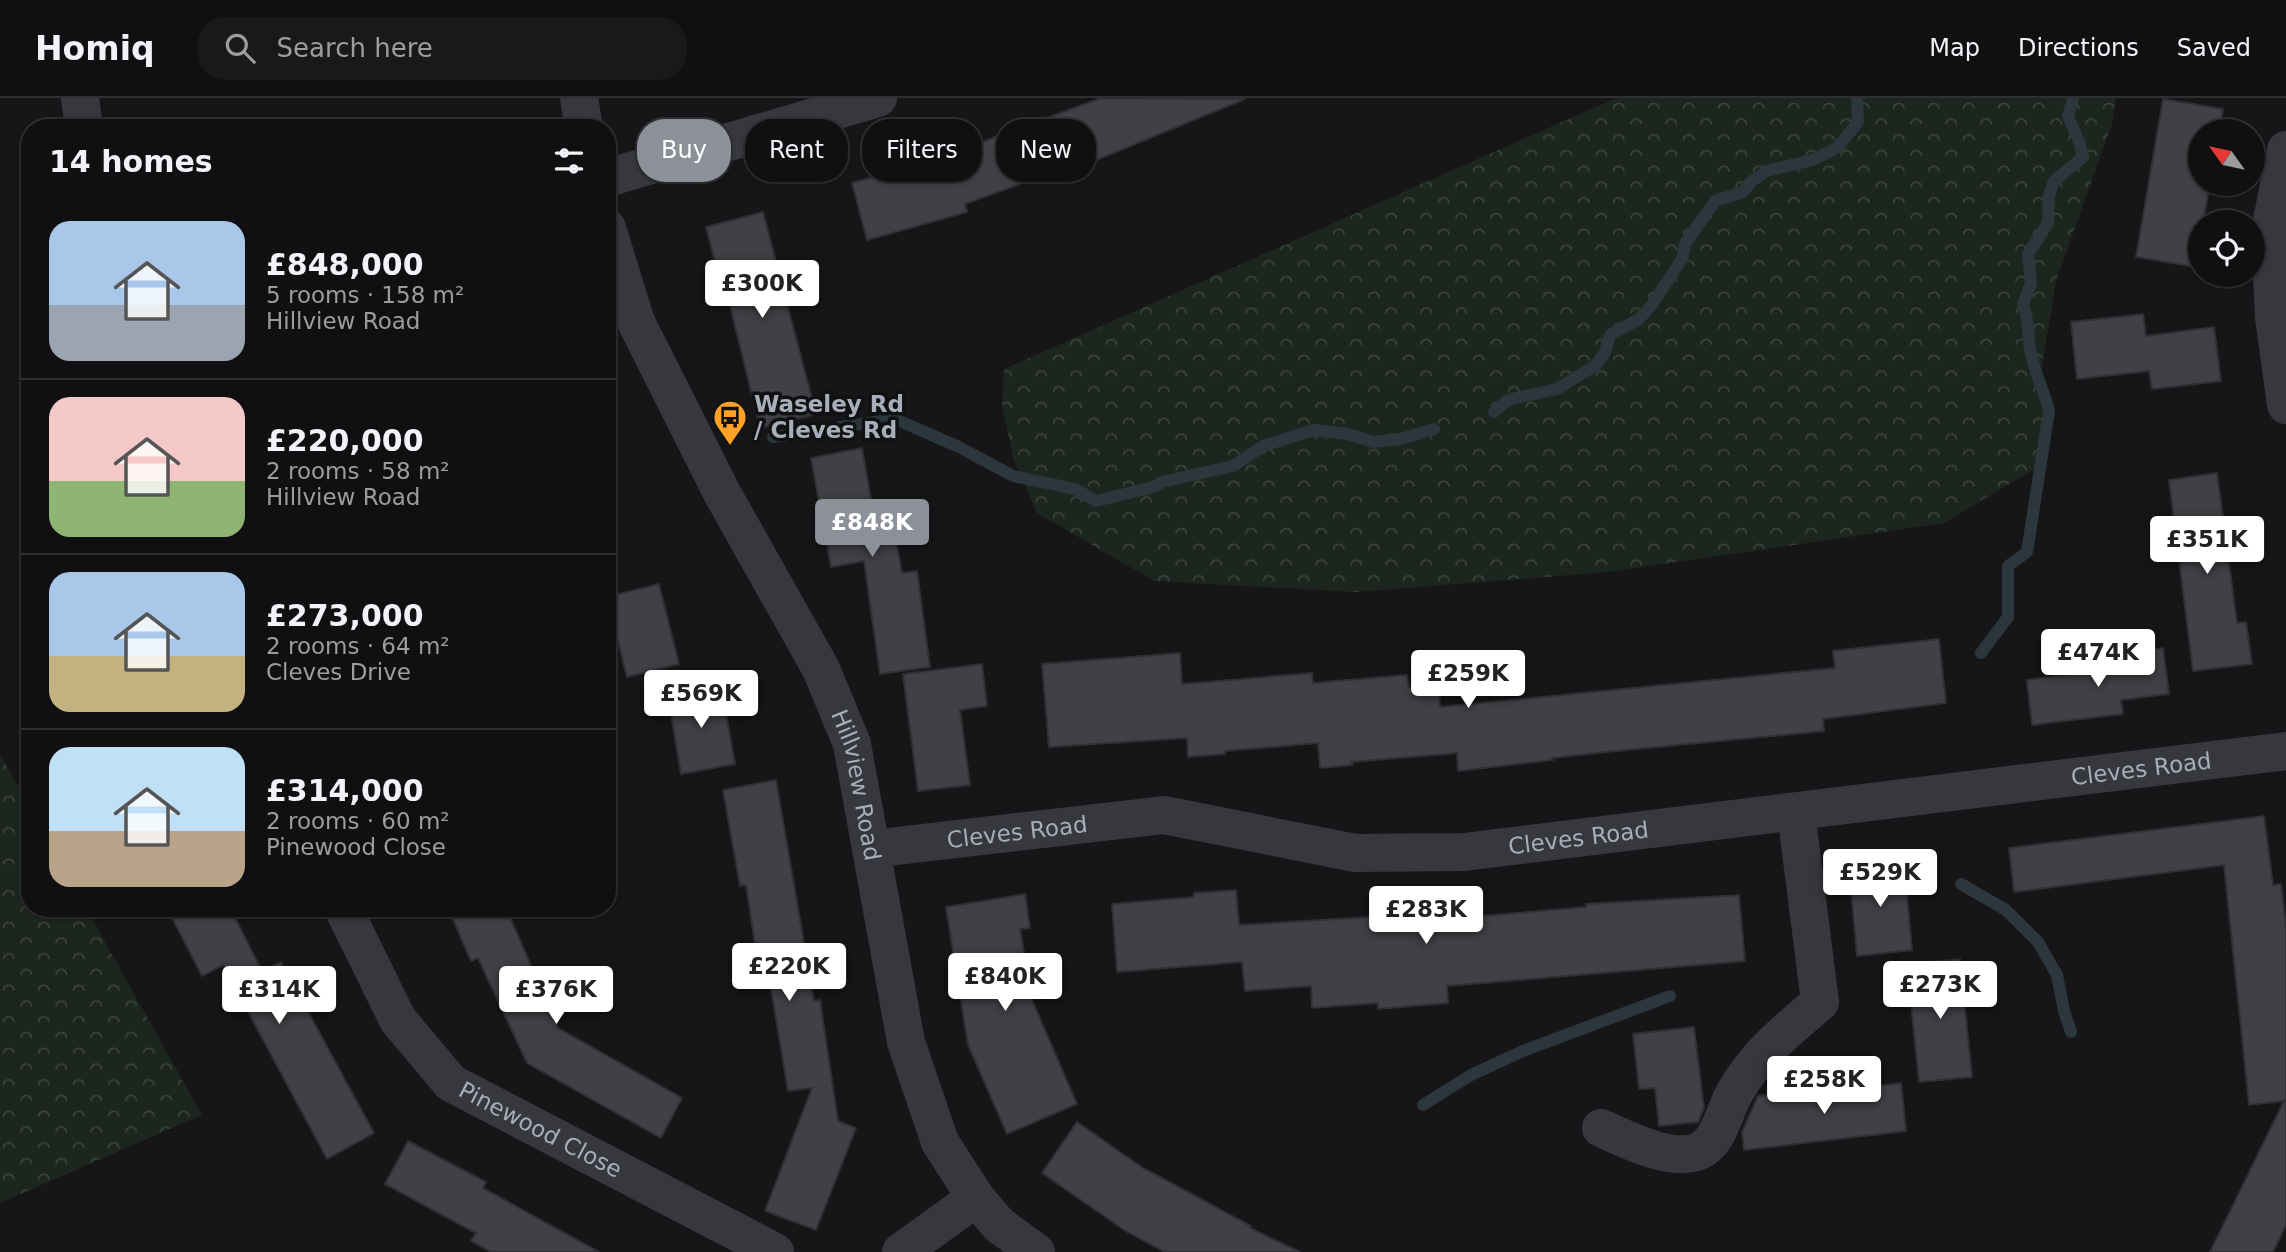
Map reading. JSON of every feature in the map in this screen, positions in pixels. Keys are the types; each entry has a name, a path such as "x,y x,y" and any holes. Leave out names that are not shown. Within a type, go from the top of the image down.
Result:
{"street":[{"path":"80,98 83,119"},
{"path":"579,98 582,119"},
{"path":"616,175 878,98"},
{"path":"2286,150 2270,231 2274,318 2286,405"},
{"name":"Hillview Road","path":"616,257 636,321 722,493 821,668 852,744 906,1042 940,1142 976,1198 999,1225 1036,1252"},
{"name":"Cleves Road","path":"871,849 1164,814 1355,853 1464,852 2286,751"},
{"path":"1601,1128 1658,1151 1698,1152 1708,1145 1733,1095 1762,1052 1820,1002 1796,812"},
{"name":"Pinewood Close","path":"347,917 398,1020 452,1083 775,1252"},
{"path":"901,1252 976,1198"}],"green space":[{"path":"1616,98 2116,98 2112,124 2056,281 2040,378 2046,462 1944,523 1608,572 1356,592 1154,581 1037,513 1014,461 1002,406 1004,369"},
{"path":"0,754 21,791 21,917 91,917 202,1115 0,1203"}],"building":[{"path":"1101,98 1245,99 1096,160 1096,119 1044,119"},
{"path":"2163,99 2223,109 2221,119 2188,119 2188,196 2208,196 2205,210 2188,210 2188,266 2136,257"},
{"path":"996,137 996,182 1026,182 965,204 967,212 867,240 852,183 862,180 982,182 982,142"},
{"path":"763,212 816,414 760,428 722,273 718,274 706,227"},
{"path":"2143,314 2146,336 2214,327 2221,381 2152,389 2149,371 2077,379 2071,322"},
{"path":"862,448 874,516 891,513 902,573 917,571 930,667 880,674 864,561 831,567 811,458"},
{"path":"2217,473 2237,623 2246,622 2252,664 2193,671 2169,480"},
{"path":"659,584 679,664 627,677 616,633 616,595"},
{"path":"1939,639 1946,703 1823,719 1824,731 1605,752 1458,771 1457,753 1351,762 1352,765 1320,768 1318,743 1188,757 1187,738 1049,747 1042,664 1180,653 1182,684 1312,673 1313,683 1407,675 1409,687 1439,685 1440,707 1835,668 1833,651"},
{"path":"2163,648 2169,694 2121,700 2123,714 2032,725 2027,680 2117,668 2115,654"},
{"path":"982,664 987,706 960,710 970,785 918,791 903,674"},
{"path":"721,686 735,764 681,774 668,696"},
{"path":"776,780 814,1001 820,1000 838,1121 856,1128 816,1230 765,1211 812,1088 788,1091 770,983 761,984 746,885 740,886 723,790"},
{"path":"2264,816 2273,885 2281,884 2286,926 2286,1225 2273,1252 2210,1252 2284,1101 2249,1105 2224,865 2014,892 2009,848"},
{"path":"1904,862 1912,950 1857,956 1849,867"},
{"path":"1236,890 1239,925 1371,917 1372,930 1459,923 1459,918 1586,907 1586,904 1739,895 1745,961 1447,986 1448,1003 1378,1009 1378,1003 1312,1008 1311,986 1245,991 1242,962 1117,972 1112,904 1194,897 1194,893"},
{"path":"1025,894 1030,928 1020,929 1032,1000 1077,1104 1007,1134 968,1045 946,907"},
{"path":"172,917 235,917 262,971 281,962 374,1133 327,1159 223,965 202,976"},
{"path":"452,917 510,917 558,1028 682,1098 661,1138 527,1063 478,958 471,961"},
{"path":"1960,959 1972,1077 1919,1082 1907,964"},
{"path":"1694,1027 1704,1108 1698,1122 1659,1126 1655,1088 1639,1089 1633,1034"},
{"path":"1901,1083 1906,1131 1744,1150 1742,1132 1758,1096 1821,1089 1821,1093"},
{"path":"1077,1122 1143,1168 1251,1226 1250,1228 1300,1252 1165,1252 1127,1232 1042,1173"},
{"path":"408,1141 486,1182 483,1188 599,1252 491,1252 471,1241 476,1233 385,1184"}],"waterway":[{"path":"1494,412 1508,400 1557,389 1596,365 1605,352 1610,335 1639,319 1651,306 1682,259 1685,244 1715,201 1743,192 1766,171 1813,160 1838,147 1858,122 1857,98"},
{"path":"1981,653 2008,617 2008,566 2027,552 2049,411 2032,358 2023,304 2031,283 2028,254 2048,223 2049,196 2054,181 2083,157 2068,116 2073,98"},
{"path":"773,437 895,419 959,447 1013,476 1075,489 1096,501 1233,466 1263,446 1314,430 1348,434 1373,442 1401,439 1434,429"},
{"path":"1961,884 2006,910 2038,942 2057,975 2071,1032"},
{"path":"1423,1105 1471,1075 1523,1051 1670,996"}],"place":[{"name":"Waseley Rd / Cleves Rd","path":"730,447"}]}
